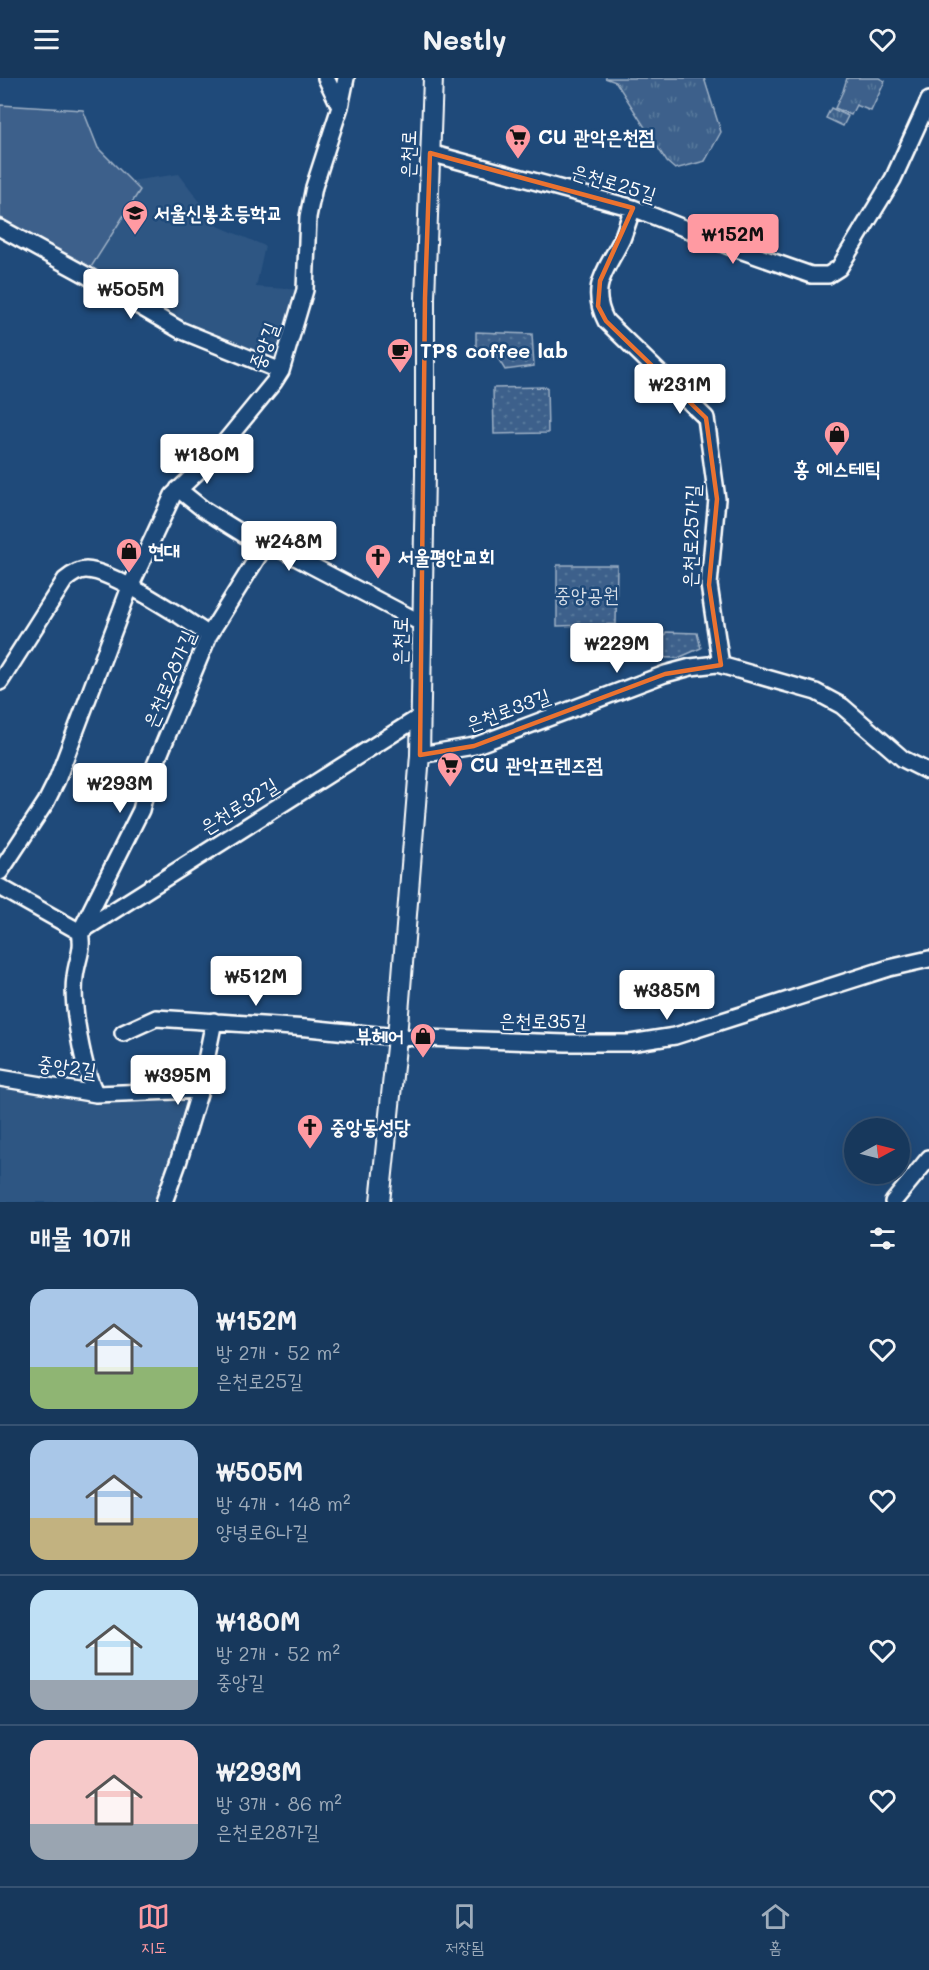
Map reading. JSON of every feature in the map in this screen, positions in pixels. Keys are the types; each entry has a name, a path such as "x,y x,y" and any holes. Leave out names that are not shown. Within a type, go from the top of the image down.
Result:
{"main road":[{"name":"은천로","path":"380,1202 397,1037 420,755 425,298 433,78"}],"street":[{"path":"326,78 340,107"},
{"name":"중앙길","path":"0,872 46,802 57,780 130,587 173,495 211,459 274,382 280,371 305,290 308,217 314,187 340,107 346,78"},
{"name":"은천로25길","path":"430,153 633,208 775,262 812,274 828,275 839,268 893,179 929,100"},
{"name":"은천로25가길","path":"633,208 623,237 600,281 598,306 606,321 706,418 717,499 709,585 721,665"},
{"path":"0,228 180,330 280,371"},
{"path":"178,489 203,509 264,547 280,549 423,624"},
{"name":"은천로28가길","path":"96,1094 89,1082 75,1007 75,978 83,945 80,932 141,810 148,782 209,635 264,547"},
{"path":"0,682 57,591 70,576 83,570 93,571 130,587 209,635"},
{"name":"은천로33길","path":"420,755 474,746 665,674 699,665 721,665 816,692 842,706 903,759 929,772"},
{"name":"은천로32길","path":"80,932 421,716"},
{"path":"0,887 80,932"},
{"name":"은천로35길","path":"123,1033 156,1018 214,1020 397,1037 630,1043 657,1040 889,968 929,960"},
{"path":"164,1202 200,1090 214,1020"},
{"name":"중앙2길","path":"0,1078 96,1094 200,1090"},
{"path":"893,1202 929,1158"}],"highlighted area":[{"path":"430,153 633,208 600,281 598,306 606,321 706,418 717,499 709,585 721,665 665,674 474,746 420,755 425,298"}],"shaded area":[{"name":"서울신봉초등학교","path":"0,105 83,110 98,148 131,181 179,174 218,226 265,246 256,287 305,290 281,371 180,330 0,217"},
{"path":"0,1079 96,1094 200,1090 164,1202 0,1202"}],"green space":[{"path":"605,78 704,78 721,132 705,161 675,169 667,162 616,82"},
{"path":"847,78 879,78 885,81 871,111 856,105 851,115 835,108"},
{"path":"0,105 83,110 98,148 140,190 86,275 0,217"},
{"path":"831,108 848,116 843,126 826,118"},
{"path":"476,332 532,334 534,366 505,370 493,350 476,349"},
{"path":"547,387 548,433 494,434 493,388"},
{"name":"중앙공원","path":"557,565 617,565 616,624 557,626"},
{"path":"666,632 697,633 701,648 678,658 632,657 632,635 665,635"}],"place":[{"name":"CU 관악은천점","path":"518,160"},
{"name":"서울신봉초등학교","path":"135,236"},
{"name":"TPS coffee lab","path":"400,374"},
{"name":"홍 에스테틱","path":"837,457"},
{"name":"현대","path":"129,574"},
{"name":"서울평안교회","path":"378,580"},
{"name":"CU 관악프렌즈점","path":"450,788"},
{"name":"뷰헤어","path":"423,1059"},
{"name":"중앙동성당","path":"310,1150"}]}
